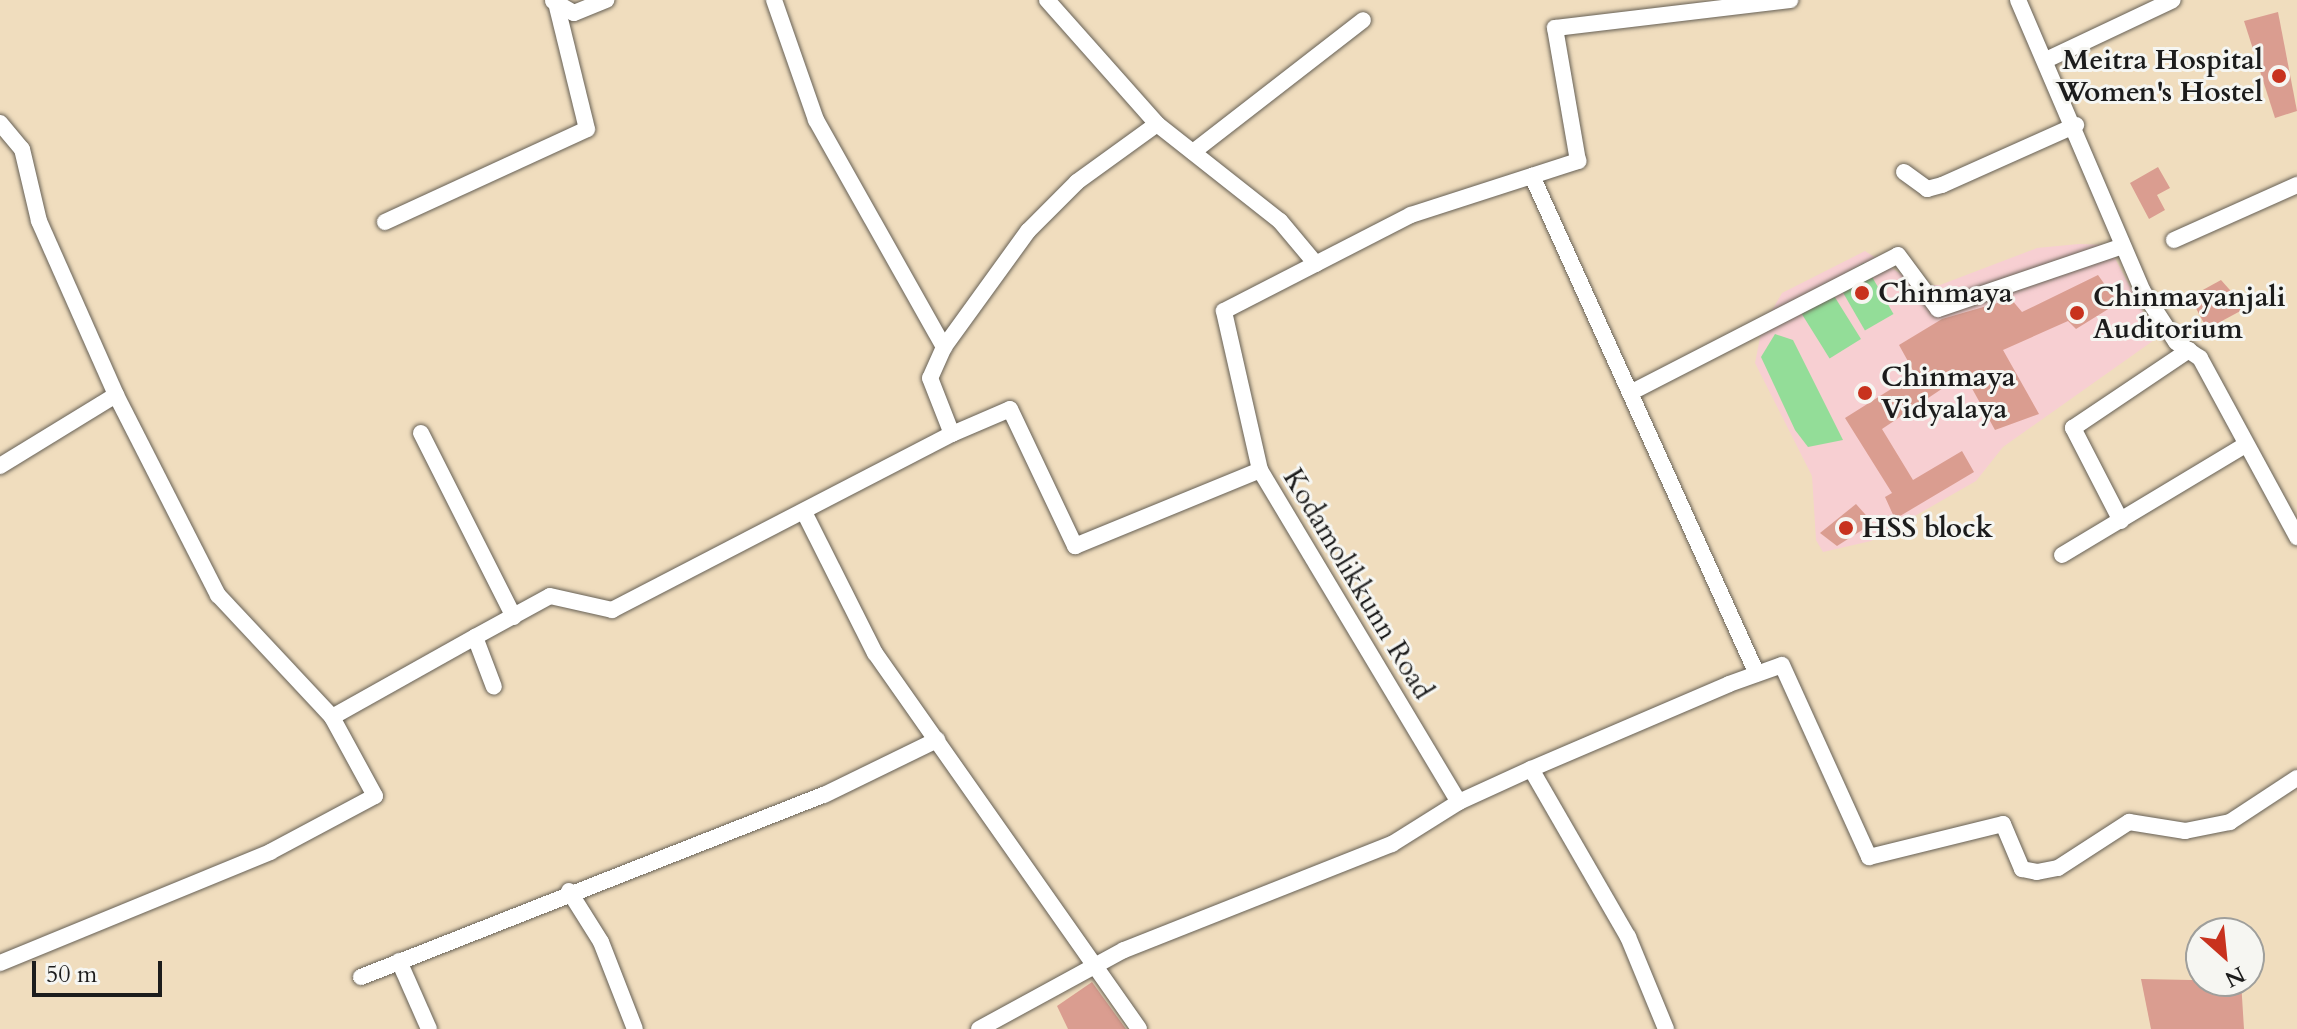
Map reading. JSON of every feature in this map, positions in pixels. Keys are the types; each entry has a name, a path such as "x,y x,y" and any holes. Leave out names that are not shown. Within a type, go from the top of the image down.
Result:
{"street":[{"path":"555,3 574,13 607,0"},
{"path":"774,0 816,120 944,347"},
{"path":"1047,0 1157,124 1280,221 1316,264"},
{"path":"1260,470 1224,311 1411,215 1578,161 1555,28 1790,0"},
{"path":"2018,0 2076,125 2120,247 2176,342 2200,358 2297,537"},
{"path":"2046,60 2173,0"},
{"path":"385,222 587,129 555,3"},
{"path":"1193,152 1363,20"},
{"path":"0,123 22,149 39,221 116,395 218,595 332,717 375,796 270,852 0,963"},
{"path":"332,717 550,596 612,610 952,434 930,378 944,347 1028,231 1077,182 1157,124"},
{"path":"1904,172 1927,189 1942,185 2076,125"},
{"path":"1532,176 1757,674"},
{"path":"2174,240 2297,185"},
{"path":"1630,393 1898,255 1938,309 2120,247"},
{"path":"2121,521 2073,428 2189,350"},
{"path":"0,466 116,395"},
{"name":"Kodamolikkunn Road","path":"952,434 1010,409 1075,546 1260,470 1459,802"},
{"path":"421,433 514,617"},
{"path":"2062,555 2245,445"},
{"path":"804,512 875,653 1098,964 1139,1029"},
{"path":"475,637 494,687"},
{"path":"979,1029 1098,964 1392,844 1459,802 1782,665 1869,857 2003,824 2022,869 2037,872 2058,868 2129,822 2185,831 2230,822 2297,778"},
{"path":"361,977 569,891 824,795 937,740"},
{"path":"1531,769 1546,801 1586,855 1666,1029"},
{"path":"569,891 601,942 635,1029"},
{"path":"399,961 429,1029"}],"shaded area":[{"path":"2108,245 2157,338 2003,447 1976,481 1871,541 1823,552 1816,540 1812,476 1755,363 1762,328 1782,293 1865,251 1918,285 1940,285 2037,248"}],"green space":[{"name":"Chinmaya","path":"1864,263 1894,314 1865,331 1835,280"},
{"path":"1826,283 1861,339 1830,359 1795,303"},
{"path":"1775,334 1793,340 1843,440 1808,447 1795,430 1761,357"}],"building":[{"path":"2278,12 2297,111 2275,118 2244,21"},
{"path":"2158,167 2170,188 2157,195 2165,210 2149,219 2130,183"},
{"path":"2098,275 2118,303 2076,329 2068,321 2003,350 2039,414 1995,430 1964,374 1882,429 1913,480 1962,451 1974,472 1895,519 1885,497 1892,493 1845,418 1915,374 1899,345 1942,319 2011,299 2022,312"},
{"path":"2221,280 2246,308 2207,329 2190,297"},
{"name":"HSS block","path":"1856,504 1873,523 1837,546 1820,533"},
{"path":"2141,979 2185,980 2185,997 2242,997 2244,1029 2151,1029"},
{"path":"1092,982 1126,1029 1068,1029 1057,1006"}],"place":[{"name":"Meitra Hospital Women's Hostel","path":"2279,76"},
{"name":"Chinmaya","path":"1862,293"},
{"name":"Chinmayanjali Auditorium","path":"2077,313"},
{"name":"Chinmaya Vidyalaya","path":"1865,393"},
{"name":"HSS block","path":"1846,528"}]}
